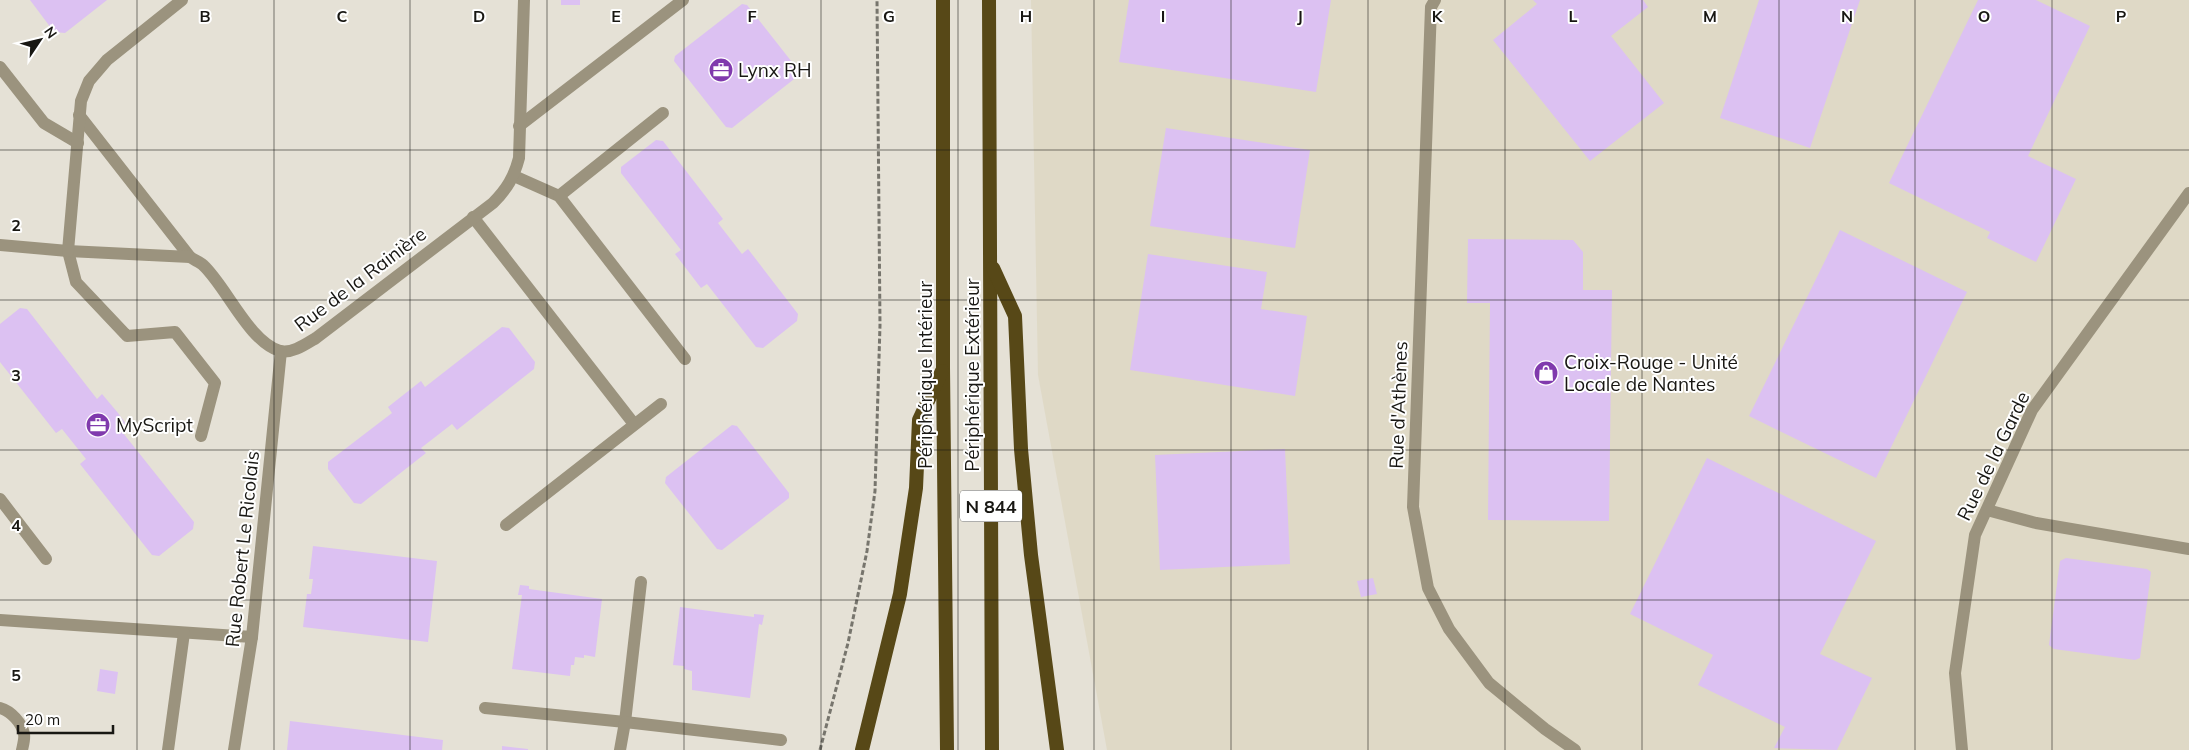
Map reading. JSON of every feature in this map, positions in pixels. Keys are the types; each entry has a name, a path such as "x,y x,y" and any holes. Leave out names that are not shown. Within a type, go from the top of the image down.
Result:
{"highway":[{"name":"Périphérique Intérieur","path":"944,0 943,368 947,750"},
{"name":"Périphérique Extérieur","path":"989,0 992,750"},
{"path":"990,262 1015,316 1021,449 1031,554 1057,750"},
{"path":"862,750 900,594 916,488 919,420 943,368"}],"street":[{"path":"182,0 107,60 89,81 81,101 79,115 68,251 76,282 127,336 175,332 215,384 201,436"},
{"name":"Rue de la Rainière","path":"79,115 190,257 203,265 248,326 266,342 281,351 296,349 316,338 505,191 514,176 518,158 524,0"},
{"path":"519,126 683,0"},
{"name":"Rue d'Athènes","path":"1435,0 1431,7 1413,507 1419,543 1428,588 1449,629 1489,683 1545,729 1575,750"},
{"path":"0,67 44,123 78,143"},
{"path":"559,196 663,113"},
{"path":"514,176 559,196 686,359"},
{"name":"Rue de la Garde","path":"1962,750 1955,673 1975,535 2032,410 2189,193"},
{"path":"473,217 634,424"},
{"path":"0,245 68,251 190,257"},
{"name":"Rue Robert Le Ricolais","path":"234,750 252,637 281,351"},
{"path":"506,525 661,404"},
{"path":"0,499 46,559"},
{"path":"1987,510 2036,523 2189,549"},
{"path":"620,750 641,582"},
{"path":"0,620 252,637"},
{"path":"168,750 184,633"},
{"path":"0,708 8,710 19,723 25,735 22,750"},
{"path":"485,708 782,740"}],"path":[{"path":"820,750 834,702 867,551 875,491 880,325 877,0"}],"shaded area":[{"path":"1031,0 2189,0 2189,750 1107,750 1038,375"}],"building":[{"path":"30,0 107,0 65,33 54,32"},
{"path":"561,0 580,0 580,5 561,5"},
{"path":"1129,0 1331,0 1316,92 1119,62"},
{"path":"1533,0 1643,0 1648,7 1611,36 1664,103 1590,161 1493,40 1537,4"},
{"path":"1759,0 1860,0 1810,148 1720,118"},
{"path":"1978,0 2036,0 2090,26 2028,156 2076,179 2036,262 1987,238 1990,232 1889,183"},
{"path":"742,4 747,5 799,71 798,76 732,128 726,127 674,61 675,56"},
{"path":"1166,128 1310,150 1295,248 1150,226"},
{"path":"656,140 663,141 723,219 718,223 742,254 748,249 798,314 797,321 763,348 756,347 707,284 701,288 675,254 681,250 621,173 621,167"},
{"path":"1840,230 1967,292 1876,478 1749,416"},
{"path":"1468,239 1573,240 1583,252 1583,290 1612,290 1609,521 1488,520 1490,303 1467,303"},
{"path":"1148,254 1267,272 1261,309 1307,316 1295,396 1130,370"},
{"path":"20,308 27,309 97,399 102,394 118,413 129,428 123,433 194,522 193,529 159,556 152,555 80,464 86,459 62,429 56,433 0,362 0,324"},
{"path":"502,327 509,328 535,362 534,369 457,430 452,424 421,448 426,453 361,504 354,503 328,469 328,462 392,413 388,407 421,381 425,387"},
{"path":"732,425 737,426 789,493 789,498 722,550 717,549 665,483 666,477"},
{"path":"1285,449 1290,564 1160,570 1155,455"},
{"path":"1707,458 1876,541 1820,654 1872,678 1837,750 1774,748 1785,727 1698,685 1713,655 1630,614"},
{"path":"313,546 437,561 428,642 303,627 307,594 311,594 313,579 309,579"},
{"path":"2066,558 2147,569 2151,572 2140,658 2135,660 2054,649 2049,645 2060,561"},
{"path":"1373,578 1377,594 1361,597 1357,581"},
{"path":"520,585 529,586 529,589 602,599 595,657 584,655 584,658 575,657 574,665 571,665 570,676 512,669 522,595 518,595"},
{"path":"680,607 754,617 754,614 764,615 762,625 759,624 750,698 692,690 692,671 684,669 684,666 673,665"},
{"path":"100,669 118,672 115,694 97,691"},
{"path":"290,721 443,740 442,750 287,750"},
{"path":"502,746 528,749 528,750 502,750"}],"place":[{"name":"Lynx RH","path":"721,70"},
{"name":"Croix-Rouge - Unité Locale de Nantes","path":"1546,373"},
{"name":"MyScript","path":"98,425"}]}
